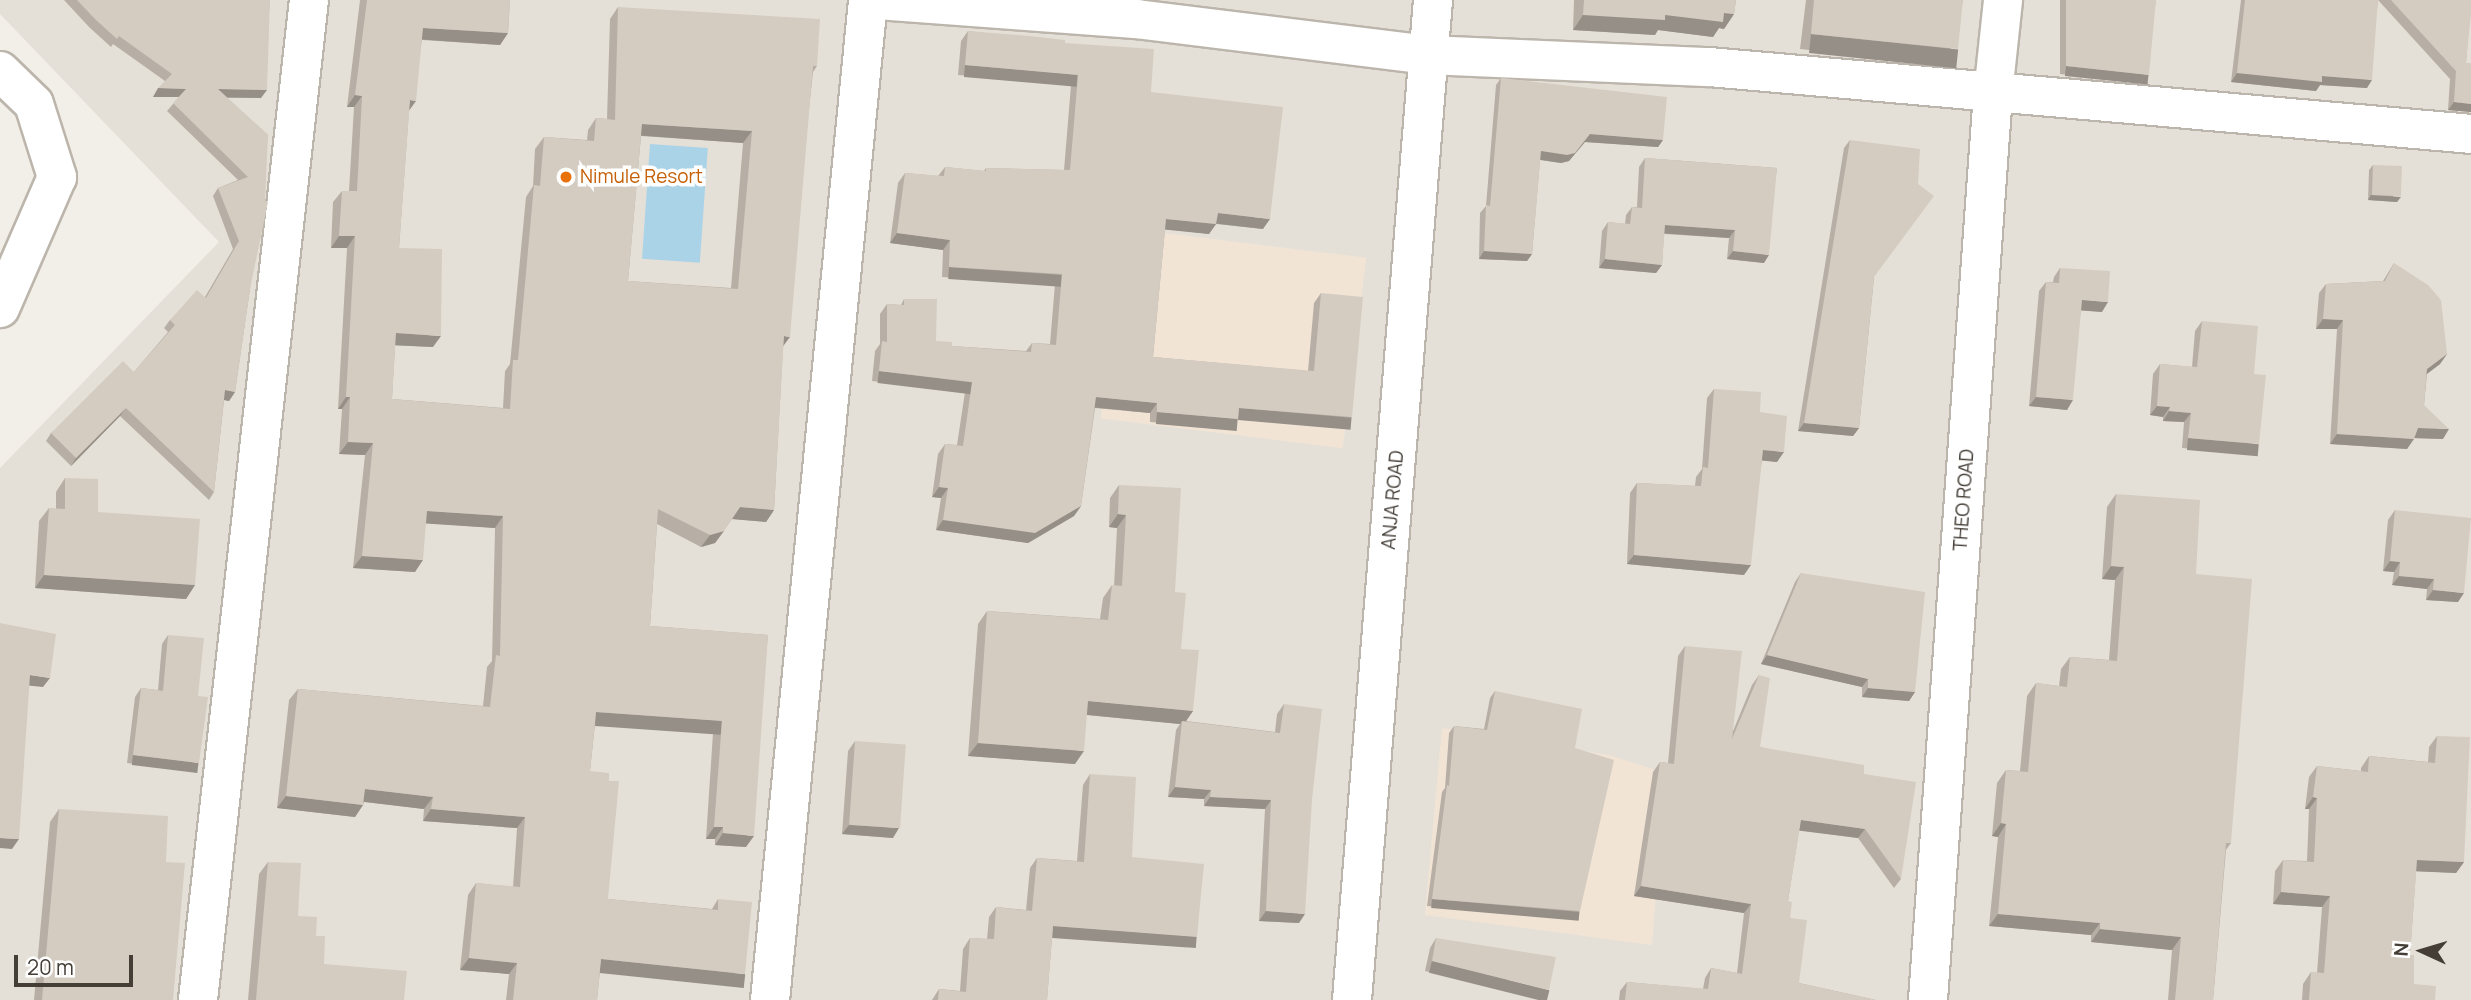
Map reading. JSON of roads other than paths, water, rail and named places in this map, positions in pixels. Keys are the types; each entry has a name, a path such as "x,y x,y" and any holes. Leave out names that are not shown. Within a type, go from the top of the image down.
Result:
{"street":[{"path":"198,1000 309,0"},
{"path":"769,1000 868,0"},
{"path":"876,0 1136,19 1429,55 1709,67 2471,134"},
{"name":"ANJA ROAD","path":"1352,1000 1433,0"},
{"name":"THEO ROAD","path":"1928,1000 1993,94 2003,0"},
{"path":"0,71 34,104 57,177 0,309"}],"water":[{"path":"650,144 708,148 700,263 642,259"}],"place":[{"name":"Nimule Resort","path":"566,177"}]}
